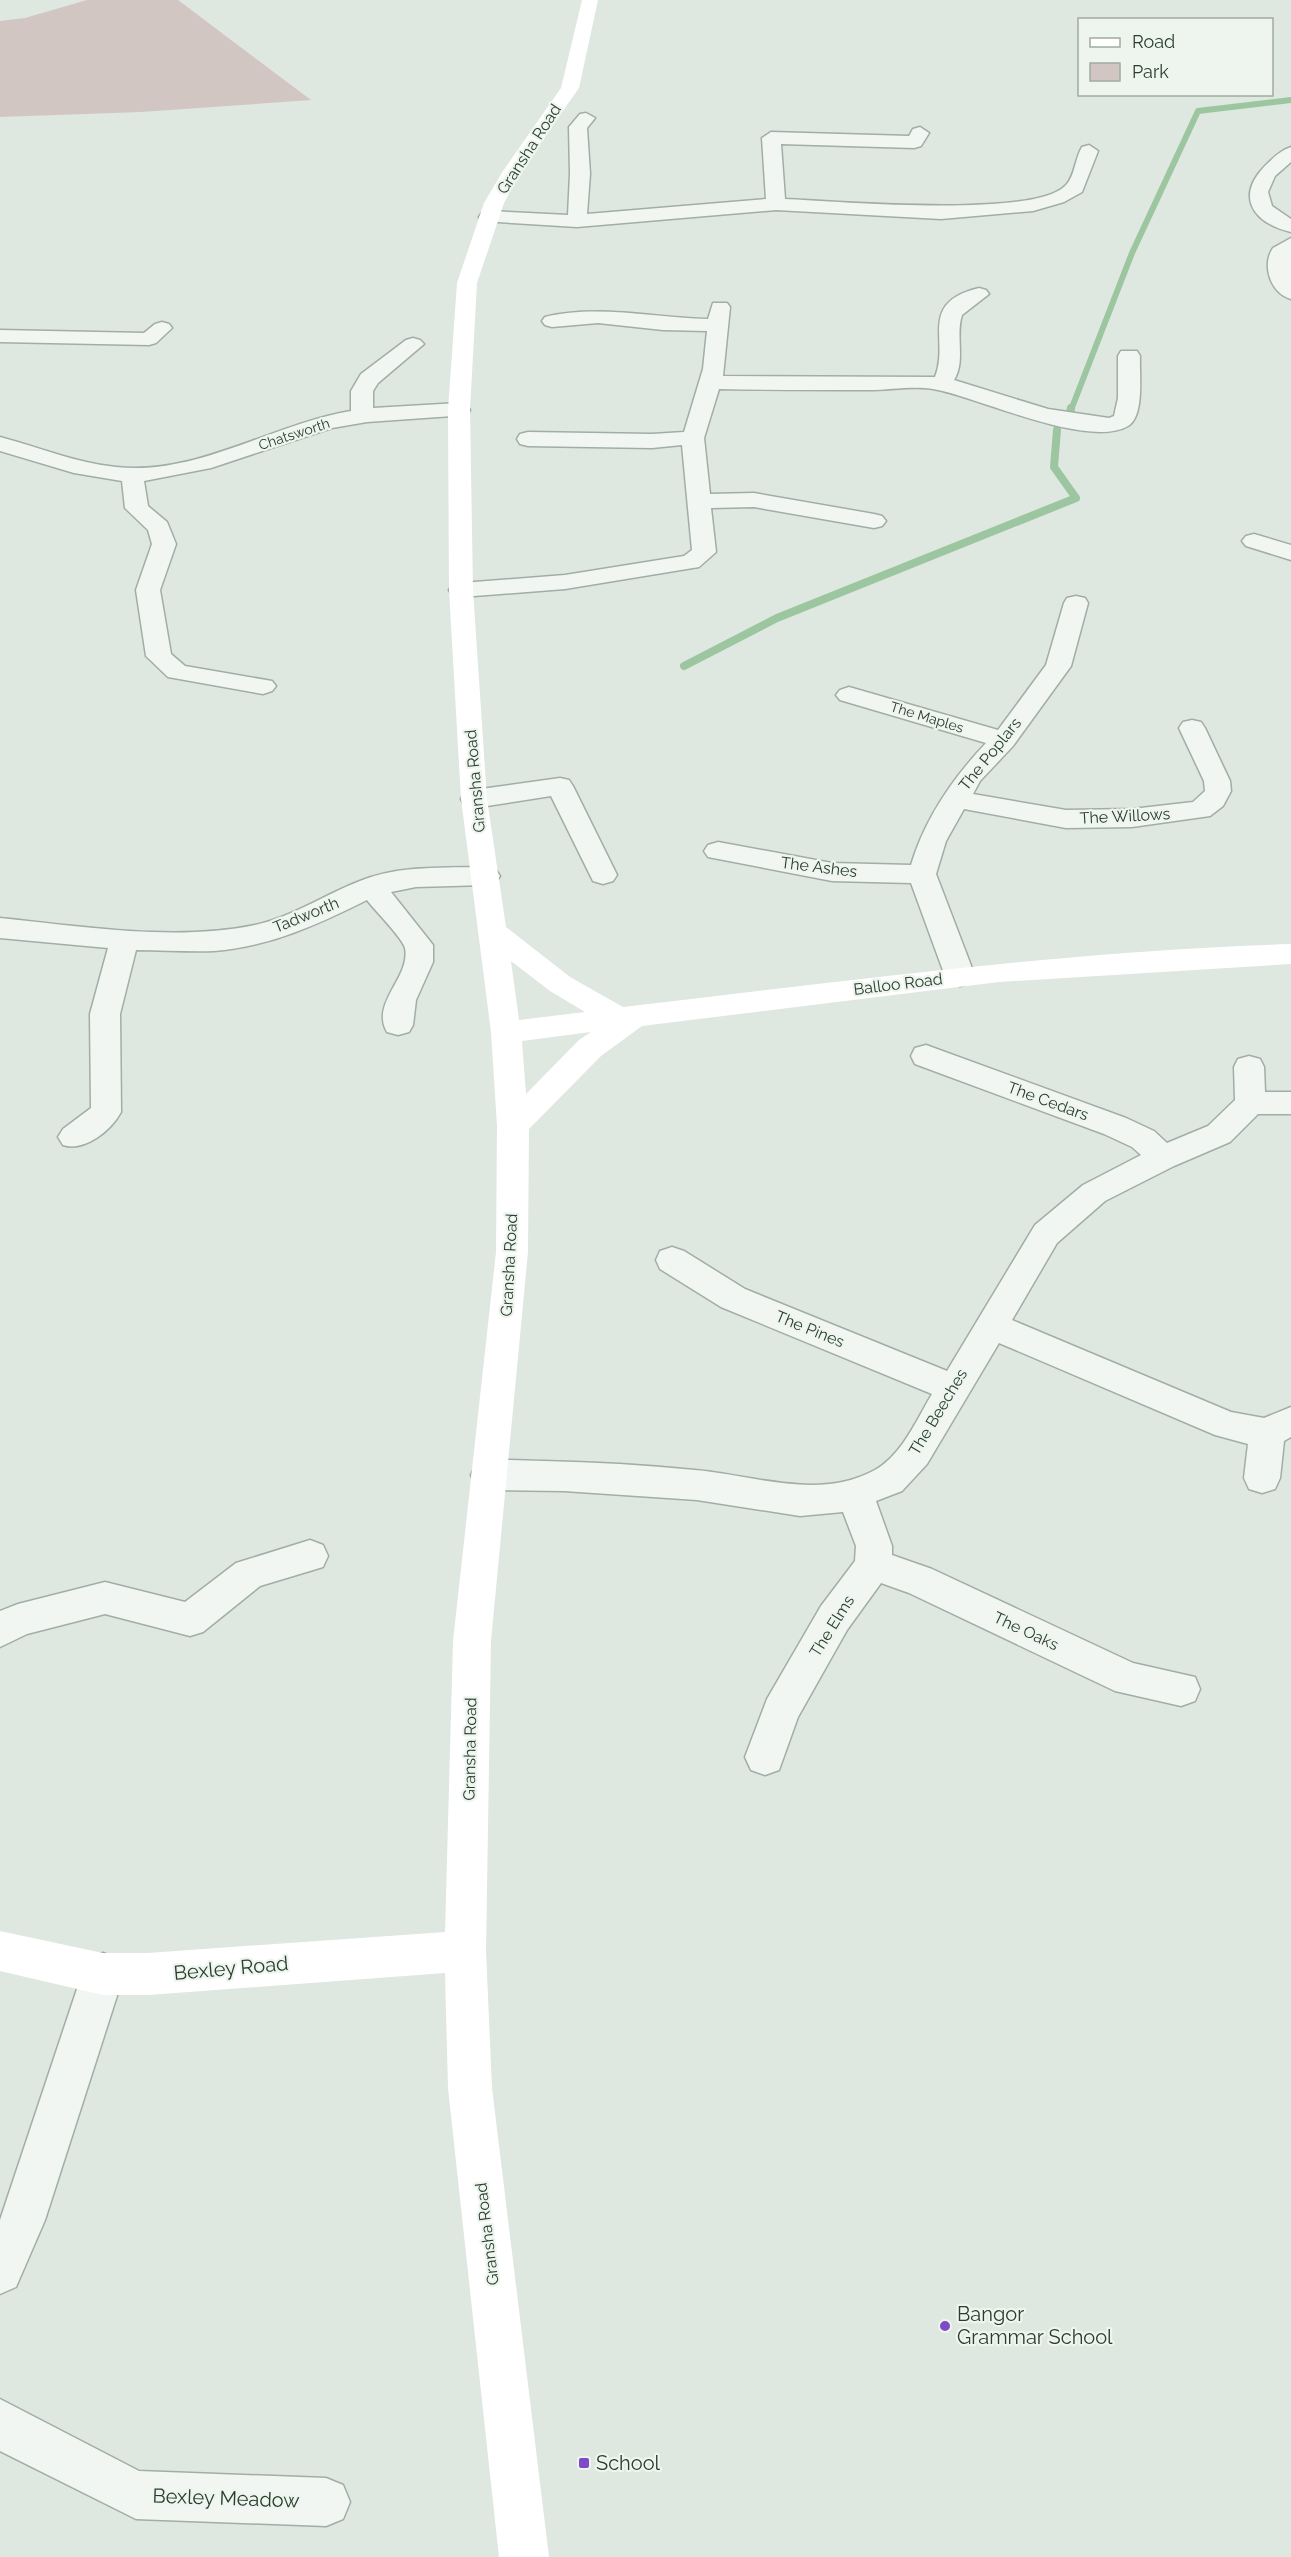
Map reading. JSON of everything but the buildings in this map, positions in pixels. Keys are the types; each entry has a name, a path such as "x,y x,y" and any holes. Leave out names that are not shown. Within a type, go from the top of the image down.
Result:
{"street":[{"name":"Gransha Road","path":"524,2557 470,2088 465,1951 472,1641 512,1252 513,1126 506,1032 474,799 461,590 459,410 467,283 489,217 512,171 570,88 590,0"},
{"path":"577,220 580,174 578,127 586,118"},
{"path":"777,204 771,138 914,142 920,133"},
{"path":"489,217 577,220 777,204 920,214 1033,205 1057,198 1075,188 1089,151"},
{"path":"1291,153 1272,166 1261,179 1258,194 1260,205 1269,215 1291,226"},
{"path":"1291,244 1280,252 1278,269 1280,279 1291,293"},
{"path":"941,382 947,376 950,366 947,330 956,307 979,294"},
{"path":"461,590 565,582 692,562 704,552 693,438 714,369 719,316 663,324 598,317 552,321"},
{"path":"0,336 149,339 162,328"},
{"path":"362,415 362,392 369,379 413,344"},
{"path":"710,382 811,384 941,382 958,390 1067,421 1118,432 1127,408 1129,356"},
{"name":"Chatsworth","path":"0,444 39,452 90,470 132,475 193,468 313,426 362,415 459,410"},
{"path":"528,439 652,441 693,438"},
{"path":"132,475 137,508 159,527 164,544 148,590 159,656 177,672 263,686"},
{"path":"700,501 754,500 874,521"},
{"path":"1254,541 1291,553"},
{"name":"The Poplars","path":"922,874 932,841 969,777 1004,740 1058,666 1076,603"},
{"name":"The Maples","path":"849,695 1004,740"},
{"name":"The Willows","path":"955,799 1066,819 1132,818 1200,810 1213,800 1218,791 1217,781 1192,728"},
{"path":"474,799 560,786 603,875"},
{"name":"The Ashes","path":"718,851 832,872 922,874"},
{"path":"922,874 960,976"},
{"name":"Tadworth","path":"0,928 124,940 215,941 258,934 302,920 371,887 416,878 486,876"},
{"path":"371,887 419,945 419,962 400,1000 398,1025"},
{"path":"493,932 560,984 627,1017 590,1048 513,1126"},
{"path":"74,1137 106,1112 105,1014 124,940"},
{"name":"Balloo Road","path":"506,1032 960,976 1225,956 1291,954"},
{"name":"The Cedars","path":"926,1056 1116,1126 1143,1139 1163,1158"},
{"path":"1249,1067 1250,1103 1291,1103"},
{"name":"The Beeches","path":"489,1475 564,1476 697,1485 800,1501 828,1500 855,1494 889,1480 915,1455 1046,1234 1094,1193 1163,1158 1219,1134 1250,1103"},
{"name":"The Pines","path":"672,1260 733,1298 953,1388"},
{"path":"990,1325 1227,1425 1279,1427 1262,1478"},
{"path":"855,1494 874,1546 873,1565"},
{"path":"0,1630 18,1620 105,1599 190,1620 249,1574 310,1556"},
{"name":"The Oaks","path":"873,1565 919,1580 1128,1679 1181,1689"},
{"name":"The Elms","path":"765,1757 781,1711 834,1618 873,1565"},
{"name":"Bexley Road","path":"0,1951 103,1974 195,1972 465,1951"},
{"path":"0,2271 23,2220 103,1974"},
{"name":"Bexley Meadow","path":"0,2423 18,2435 136,2495 326,2502"}],"green space":[{"path":"87,0 178,0 311,100 141,112 0,117 0,21 25,18"}],"waterway":[{"path":"1071,410 1132,253 1198,111 1291,100"},
{"path":"1070,412 1071,408"},
{"path":"684,666 777,618 1076,498 1054,467 1057,430"}],"place":[{"name":"Bangor Grammar School","path":"945,2326"},
{"name":"School","path":"584,2463"}]}
